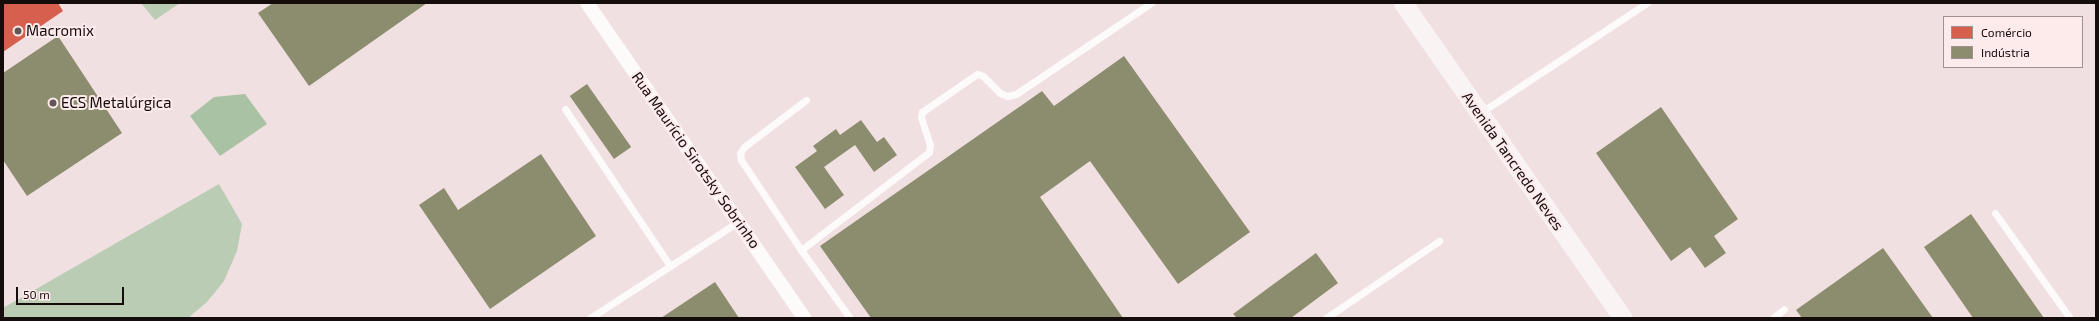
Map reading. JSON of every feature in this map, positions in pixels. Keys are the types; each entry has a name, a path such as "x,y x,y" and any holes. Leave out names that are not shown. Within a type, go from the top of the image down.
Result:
{"main road":[{"name":"Avenida Tancredo Neves","path":"1403,3 1623,318"}],"street":[{"name":"Rua Maurício Sirotsky Sobrinho","path":"587,3 804,318"}],"lane":[{"path":"801,250 929,152 930,145 921,117 922,112 926,108 977,74 983,76 1000,93 1007,96 1016,94 1151,3"},
{"path":"1480,113 1647,3"},
{"path":"806,100 744,147 740,153 741,160 801,250 850,318"},
{"path":"565,110 670,266"},
{"path":"1995,212 2070,318"},
{"path":"590,318 738,222"},
{"path":"1326,318 1439,241"},
{"path":"1773,318 1784,309"}],"shaded area":[{"path":"141,3 180,3 155,20"},
{"path":"245,94 267,124 220,156 190,116 214,97"},
{"path":"219,184 242,224 237,251 224,281 207,302 188,318 3,318 3,308"}],"building: Comércio":[{"name":"Macromix","path":"3,3 58,3 63,11 3,52"}],"building: Indústria":[{"path":"273,3 427,3 309,86 258,13"},
{"name":"ECS Metalúrgica","path":"58,36 122,133 27,196 3,160 3,73"},
{"path":"1124,56 1250,232 1178,284 1090,161 1040,197 1123,318 871,318 820,246 1042,91 1054,106"},
{"path":"587,84 631,147 614,159 570,96"},
{"path":"1661,107 1738,219 1714,236 1726,253 1705,268 1690,247 1671,261 1596,153"},
{"path":"861,120 877,142 884,137 897,155 874,172 855,145 824,167 844,195 825,209 795,167 817,151 813,146 836,129 840,135"},
{"path":"541,154 596,236 490,309 419,205 444,188 458,210"},
{"path":"1971,214 2044,318 1973,318 1924,247"},
{"path":"1883,248 1933,318 1802,318 1796,310"},
{"path":"1316,253 1338,283 1291,318 1237,318 1233,314"},
{"path":"715,282 739,318 661,318"}],"place":[{"name":"Macromix","path":"18,31"},
{"name":"ECS Metalúrgica","path":"53,103"}]}
